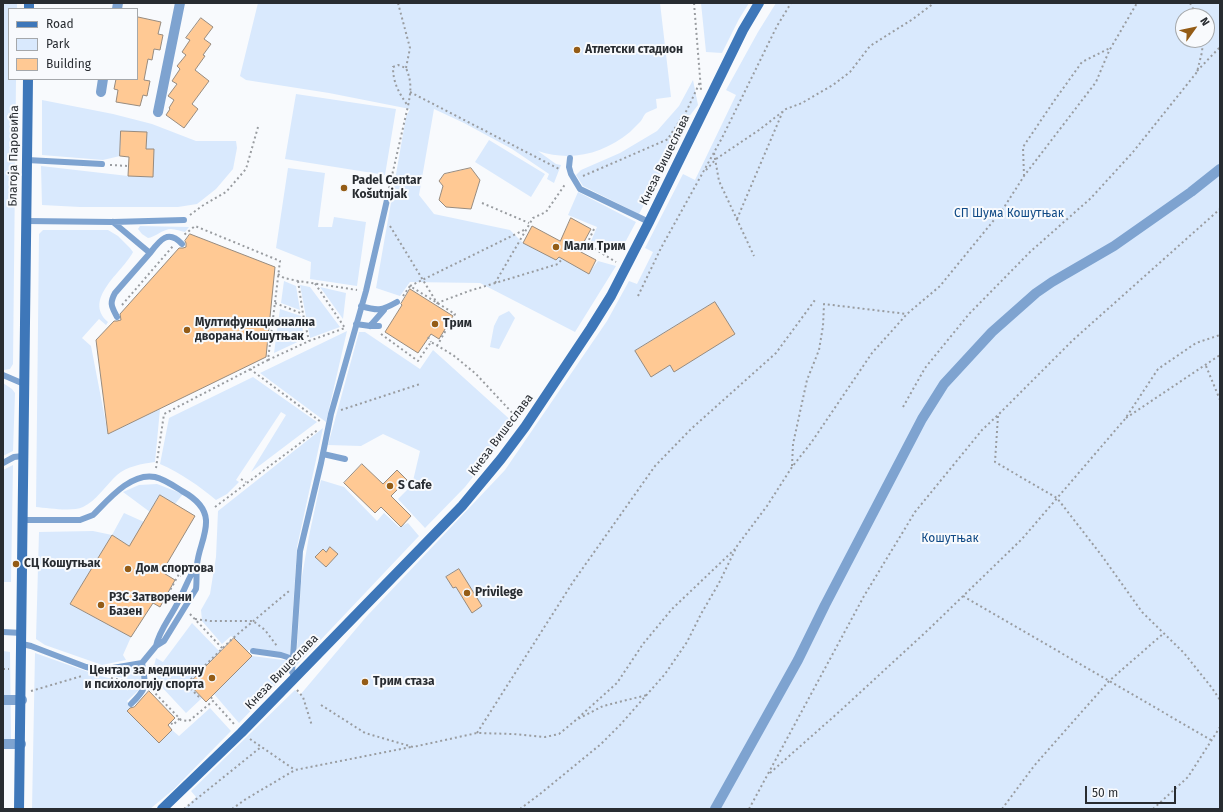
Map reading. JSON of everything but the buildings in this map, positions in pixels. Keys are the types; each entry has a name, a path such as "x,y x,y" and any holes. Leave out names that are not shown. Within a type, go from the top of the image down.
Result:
{"street":[{"path":"158,112 180,3"},
{"name":"Кнеза Вишеслава","path":"162,809 294,681 462,506 525,427 592,328 623,273 732,51 759,3"},
{"name":"Благоја Паровића","path":"19,809 22,700 22,520 28,80"},
{"path":"101,92 104,80"},
{"path":"715,809 782,690 922,419 944,384 992,332 1032,296 1052,282 1114,246 1191,192 1220,169"},
{"path":"3,700 22,700"},
{"path":"3,744 21,744"}],"lane":[{"path":"570,158 569,167 572,177 580,189 649,222"},
{"path":"27,160 102,164"},
{"path":"294,681 292,672 300,551 331,414 365,294 387,200"},
{"path":"26,221 113,222 184,220"},
{"path":"113,222 150,253"},
{"path":"116,315 112,307 111,300 115,293 158,242 171,236 180,242"},
{"path":"370,326 384,310 397,302"},
{"path":"361,306 370,309 384,310"},
{"path":"356,324 379,326"},
{"path":"3,375 24,384"},
{"path":"323,454 345,459"},
{"path":"3,463 17,456 23,456"},
{"path":"22,520 80,520 87,518 93,515 133,480 146,476 154,477 190,495 199,503 206,520 205,531 196,564 178,602 158,638 156,646"},
{"path":"22,644 86,667 101,670 142,663 156,646 164,642 196,589 196,564"},
{"path":"3,632 22,633"},
{"path":"253,651 285,656 293,659"},
{"path":"130,704 142,693 146,685 142,663"}],"path":[{"path":"387,200 410,92 410,78 406,68 410,48 398,3"},
{"path":"694,3 702,94"},
{"path":"638,296 661,248 722,138 777,26 791,3"},
{"path":"703,173 716,159 784,111 802,103 833,85 850,72 870,46 913,19 934,3"},
{"path":"232,809 295,770 477,733 545,737 559,734 576,720 617,683 643,644 672,609 737,546 767,506 792,467 811,443 872,353 907,314 940,286 1003,209 1024,176 1096,82 1111,47 1137,3"},
{"path":"1024,176 1023,147 1054,101 1082,62 1111,47"},
{"path":"903,406 925,368 969,314 1030,252 1091,198 1133,152 1197,72 1220,47"},
{"path":"1197,72 1202,48"},
{"path":"406,68 398,65 393,67 393,77 399,93 408,106"},
{"path":"669,138 687,110 701,81"},
{"path":"410,92 572,177"},
{"path":"737,219 784,111"},
{"path":"184,220 202,206 226,192 246,169 258,127"},
{"path":"495,283 533,218 546,212 565,184 572,177 682,133"},
{"path":"714,152 720,181 754,256"},
{"path":"102,164 129,166"},
{"path":"482,203 530,223"},
{"path":"749,809 864,596 915,512 982,430 1073,340 1220,209"},
{"path":"383,215 437,303"},
{"path":"116,315 195,226 280,261 268,360"},
{"path":"397,302 410,286 526,229"},
{"path":"594,229 587,244 620,265"},
{"path":"437,303 495,283 558,264 562,258"},
{"path":"278,274 284,278 298,281 349,288"},
{"path":"298,281 309,341"},
{"path":"156,468 164,414 268,360 309,341 345,327 314,282"},
{"path":"410,286 455,314 437,346"},
{"path":"477,733 572,582 655,466 691,429 776,353 815,300"},
{"path":"275,303 303,314"},
{"path":"792,467 793,444 807,380 819,350 823,326 824,304 907,314"},
{"path":"370,326 418,361 431,342"},
{"path":"769,774 840,711 1022,539 1125,419 1158,369 1196,343 1220,335"},
{"path":"428,337 431,342 453,355 476,374 522,422"},
{"path":"1125,419 1220,355"},
{"path":"1206,365 1220,400"},
{"path":"214,507 324,425 250,369"},
{"path":"331,414 420,384"},
{"path":"998,415 995,462 1057,498 1102,556 1142,612 1184,653 1220,700"},
{"path":"241,479 246,482"},
{"path":"520,809 601,744 665,674 687,642 701,614 720,583 737,546"},
{"path":"199,697 186,684 222,648 251,622 298,584"},
{"path":"963,596 1211,740"},
{"path":"190,613 222,648"},
{"path":"195,619 210,621 253,622 265,630 285,656"},
{"path":"1002,809 1034,766 1109,681 1164,633"},
{"path":"31,691 101,670"},
{"path":"106,676 146,685 185,721 189,721 213,701"},
{"path":"294,681 303,696 312,726"},
{"path":"576,720 604,706 647,695"},
{"path":"211,697 241,733 295,770"},
{"path":"321,705 365,733 413,747"},
{"path":"171,723 173,725 180,718"},
{"path":"1153,809 1188,777 1220,727"},
{"path":"184,809 261,747"}],"green space":[{"path":"3,3 17,3 17,8 8,8 8,80 16,80 13,364 10,369 4,370"},
{"path":"258,3 660,3 671,97 656,99 657,108 646,113 640,122 620,140 598,151 574,156 562,156 538,151 556,164 561,165 554,183 547,179 549,174 512,149 464,123 434,109 419,195 434,214 510,230 523,243 556,260 559,257 589,273 598,261 616,266 575,332 480,283 410,282 400,296 376,288 406,117 410,109 329,93 246,80 240,76"},
{"path":"701,3 749,3 722,53 706,52"},
{"name":"Кошутњак","path":"776,3 1220,3 1220,809 184,809 196,797 191,791 295,690 300,695 367,616 505,470 607,321 629,281 637,284 653,252 645,248 683,174 695,180 736,95 726,90"},
{"path":"693,80 698,105 678,131 673,149 639,214 583,186 576,175 581,170 620,153 657,131 679,106"},
{"path":"296,94 396,109 385,175 285,159"},
{"path":"42,100 113,114 152,124 196,141 236,141 237,148 233,169 216,189 197,204 178,207 80,207 42,205 41,166 128,176 152,177 153,149 146,149 146,132 122,131 120,156 103,160 42,155"},
{"path":"489,140 545,174 531,197 475,162"},
{"path":"288,168 325,173 318,227 332,227 334,217 366,222 357,286 310,279 311,262 276,248"},
{"path":"578,192 636,222 620,252 591,241 597,227 568,215"},
{"path":"140,226 189,227 185,232 168,229 148,238 138,229"},
{"path":"43,230 108,230 118,236 133,252 107,286 102,295 100,304 101,313 108,322 106,325 99,319 82,338 91,346 108,434 160,409 155,462 125,469 117,475 92,501 83,507 73,509 36,507 39,234"},
{"path":"284,281 296,286 300,310 281,303"},
{"path":"300,285 310,287 340,327 310,338"},
{"path":"320,287 346,293 343,319"},
{"path":"280,309 301,316 304,339 274,353"},
{"path":"509,311 515,318 499,349 490,347 494,326 499,316"},
{"path":"347,331 326,422 260,373"},
{"path":"359,332 365,332 420,369 433,350 515,424 465,487 425,528 398,499 412,485 420,451 383,434 361,446 328,445"},
{"path":"253,377 317,422 251,472 286,415 281,412 236,480 239,482 227,494 216,500 190,480 160,464 169,418"},
{"path":"3,383 15,393 13,451 3,456"},
{"path":"323,428 297,547 290,655 255,648 247,651 231,636 222,644 202,621 201,610 210,594 216,557 218,511"},
{"path":"13,465 11,582 3,582 3,470"},
{"path":"321,480 344,487 377,521 384,513 399,527 408,523 419,536 296,666 301,582"},
{"path":"157,484 183,494 175,504 160,495 150,512 123,492 139,485"},
{"path":"124,513 144,522 129,546 112,535"},
{"path":"93,531 112,535 70,604 131,637 123,655 126,660 102,665 45,645 36,639 39,532"},
{"path":"192,623 220,652 189,684 202,698 186,713 159,684 153,670 156,658 163,662"},
{"path":"3,651 10,652 11,739 3,739"},
{"path":"35,653 97,675 142,687 127,701 131,708 127,711 159,743 172,730 179,736 210,708 231,731 174,789 150,809 32,809"},
{"path":"252,656 291,661 290,670 239,723 214,694"},
{"path":"138,666 143,682 113,676 105,671"}],"place":[{"name":"Атлетски стадион","path":"577,50"},
{"name":"Padel Centar Košutnjak","path":"344,188"},
{"name":"Мали Трим","path":"556,247"},
{"name":"Трим","path":"435,324"},
{"name":"Мултифункционална дворана Кошутњак","path":"187,330"},
{"name":"S Cafe","path":"390,486"},
{"name":"СЦ Кошутњак","path":"16,564"},
{"name":"Дом спортова","path":"128,569"},
{"name":"Privilege","path":"467,593"},
{"name":"РЗС Затворени Базен","path":"101,605"},
{"name":"Центар за медицину и психологију спорта","path":"212,678"},
{"name":"Трим стаза","path":"365,682"}],"park label":[{"name":"СП Шума Кошутњак","path":"1009,214"}]}
